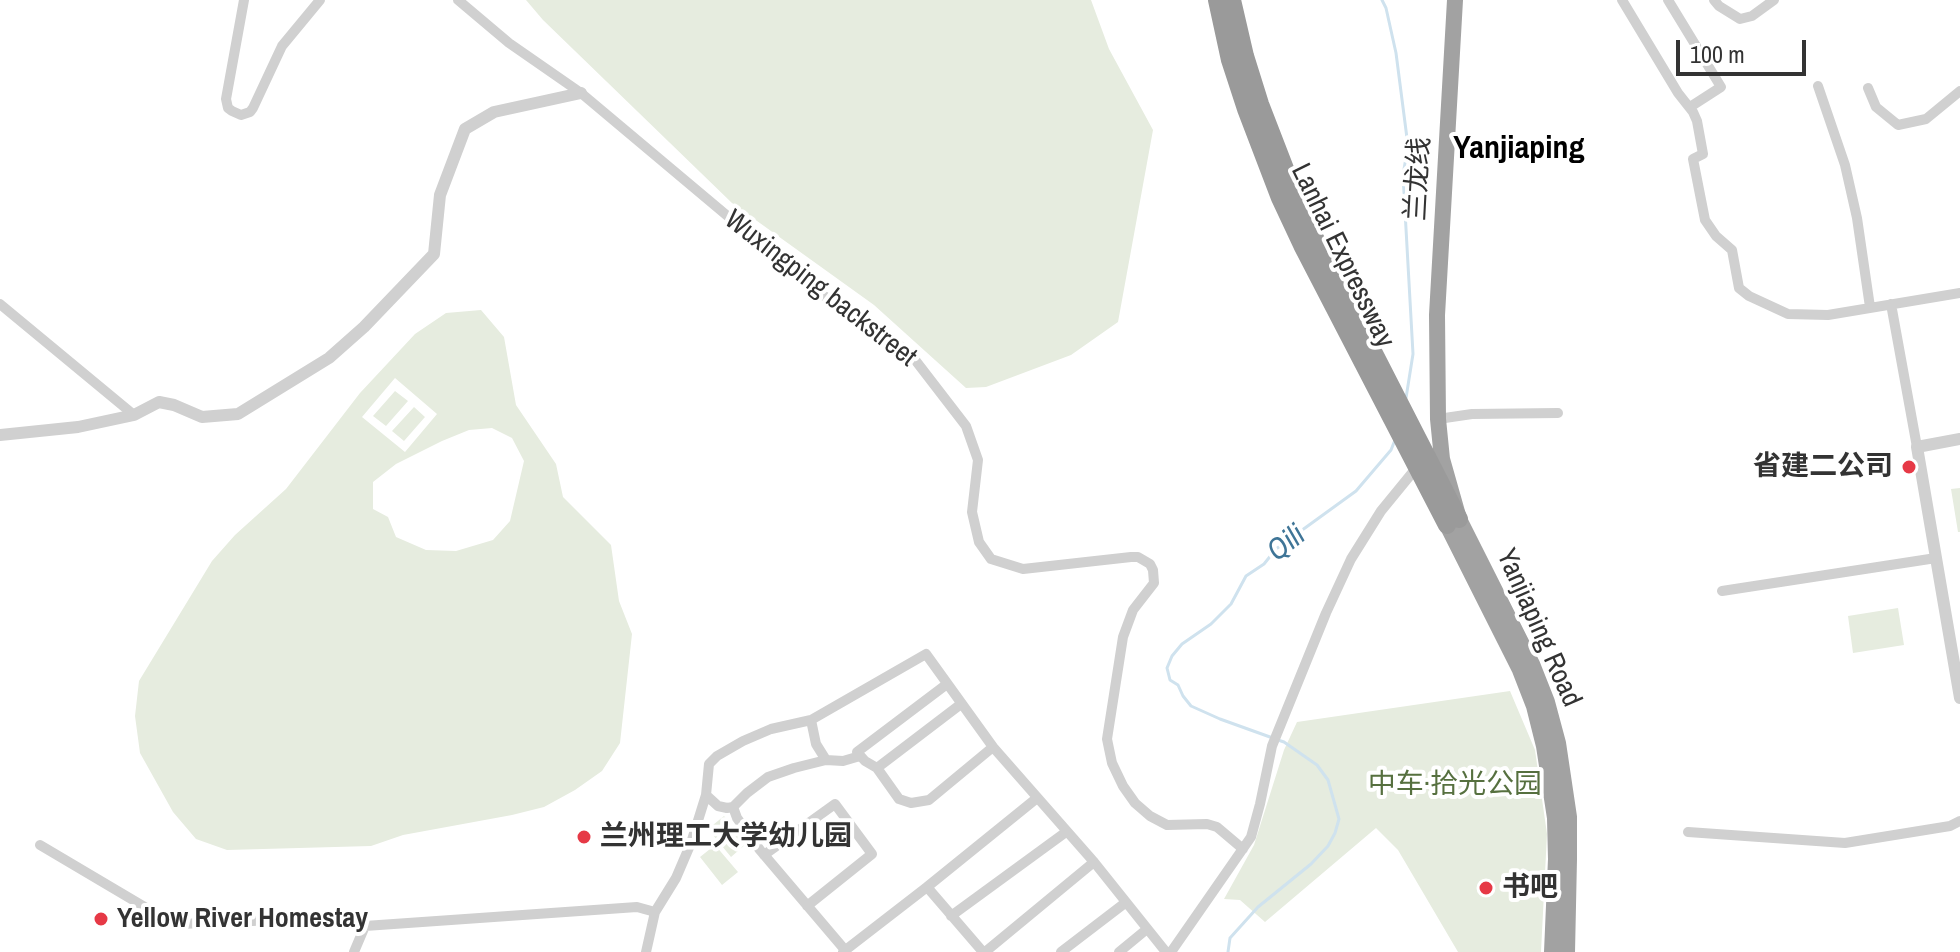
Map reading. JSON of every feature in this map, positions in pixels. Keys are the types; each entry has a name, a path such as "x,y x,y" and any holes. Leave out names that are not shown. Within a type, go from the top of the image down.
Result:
{"highway":[{"name":"Lanhai Expressway","path":"1217,0 1230,60 1280,198 1302,245 1406,437 1430,456 1453,522"},
{"name":"Lanhai Expressway","path":"1232,0 1260,104 1294,192 1400,403 1406,437"},
{"name":"兰龙线","path":"1430,456 1438,419 1437,315 1455,0"},
{"name":"兰龙线","path":"1430,456 1437,362"},
{"name":"兰龙线","path":"1430,456 1442,459 1453,522"},
{"name":"Yanjiaping Road","path":"1453,522 1515,628 1558,743 1569,817 1567,952"},
{"name":"Yanjiaping Road","path":"1541,704 1555,818 1552,952"}],"street":[{"path":"244,0 226,99 232,111 241,115 253,108 282,46 320,0"},
{"path":"458,0 509,43 581,93"},
{"path":"1622,0 1697,121 1703,154 1693,159 1705,220 1716,236 1732,250 1739,288 1788,314 1828,315 1960,293"},
{"path":"1668,0 1721,87 1690,107"},
{"path":"1714,0 1740,19 1752,16 1774,0"},
{"path":"1818,86 1848,178 1870,307"},
{"path":"1868,88 1876,107 1898,125 1926,119 1960,91"},
{"path":"0,435 78,427 134,415 159,402 202,417 238,414 329,358 364,327 434,254 440,195 465,129 494,112 581,93"},
{"name":"Wuxingping backstreet","path":"581,93 818,292 909,352 966,426 978,460 972,512 979,542 991,559 1023,569 1131,557 1138,557 1150,564 1155,576 1154,583 1133,610 1123,637 1107,739 1112,763 1135,803 1150,816 1167,825 1207,824 1217,827 1243,849"},
{"path":"0,304 134,415"},
{"path":"1891,304 1960,698"},
{"path":"1438,419 1472,414 1558,413"},
{"path":"1917,447 1960,439"},
{"path":"646,952 655,912 676,878 691,843 706,795 709,764 717,756 771,729 811,720 926,654 993,747 1168,952 1251,837 1272,746 1351,559 1381,511 1430,456"},
{"path":"1722,591 1936,558"},
{"path":"947,684 857,752 877,768 899,799 911,803 929,800 993,747"},
{"path":"877,768 961,704"},
{"path":"811,720 816,744 826,760"},
{"path":"706,795 718,806 733,807 768,777 826,760 843,761 860,756"},
{"path":"733,807 737,818 764,855 844,951 1037,798"},
{"path":"764,855 835,804 872,854 807,906"},
{"path":"1688,832 1845,843 1950,826 1960,821"},
{"path":"951,916 1066,832"},
{"path":"40,845 165,919 180,924 349,917 365,926 637,907 655,912"},
{"path":"927,887 984,952 1094,862"},
{"path":"1061,952 1125,903"},
{"path":"354,952 365,926"},
{"path":"1119,952 1147,929"}],"green space":[{"path":"526,0 1091,0 1109,49 1153,130 1118,322 1071,355 986,387 966,388 874,305 732,203"},
{"path":"481,310 504,337 516,405 556,464 563,497 611,545 619,601 632,634 620,743 602,771 575,790 544,807 512,815 403,835 371,846 227,850 196,839 173,812 140,753 135,716 139,681 212,561 235,535 286,489 360,393 415,334 446,313","holes":["395,378 437,414 405,452 362,417","492,428 512,438 524,461 510,521 493,540 456,551 426,550 396,537 388,517 373,509 373,482 396,464 442,441 469,430"]},
{"path":"395,391 408,401 386,426 373,416"},
{"path":"414,407 425,417 404,441 392,431"},
{"path":"1960,488 1960,532 1958,532 1951,489"},
{"path":"1898,608 1904,645 1853,653 1848,616"},
{"name":"中车·拾光公园","path":"1510,691 1535,750 1547,834 1541,952 1458,952 1398,850 1376,828 1265,922 1240,900 1224,899 1254,845 1284,750 1297,722"},
{"path":"724,816 746,844 731,857 708,829"},
{"path":"715,845 738,872 722,885 700,857"}],"waterway":[{"name":"Qili","path":"1382,0 1396,53 1408,146 1403,175 1413,354 1406,398"},
{"name":"Qili","path":"1270,737 1191,706 1178,685 1170,680 1167,668 1172,656 1231,604 1246,576 1264,564 1276,549 1356,491 1391,450 1395,440"},
{"name":"Qili","path":"1228,952 1230,938 1258,907 1311,864 1328,846 1339,819 1328,780 1317,765 1278,740"}],"place":[{"name":"省建二公司","path":"1909,467"},
{"name":"兰州理工大学幼儿园","path":"584,837"},
{"name":"书吧","path":"1486,888"},
{"name":"Yellow River Homestay","path":"101,919"}],"district":[{"name":"Yanjiaping","path":"1519,149"}]}
